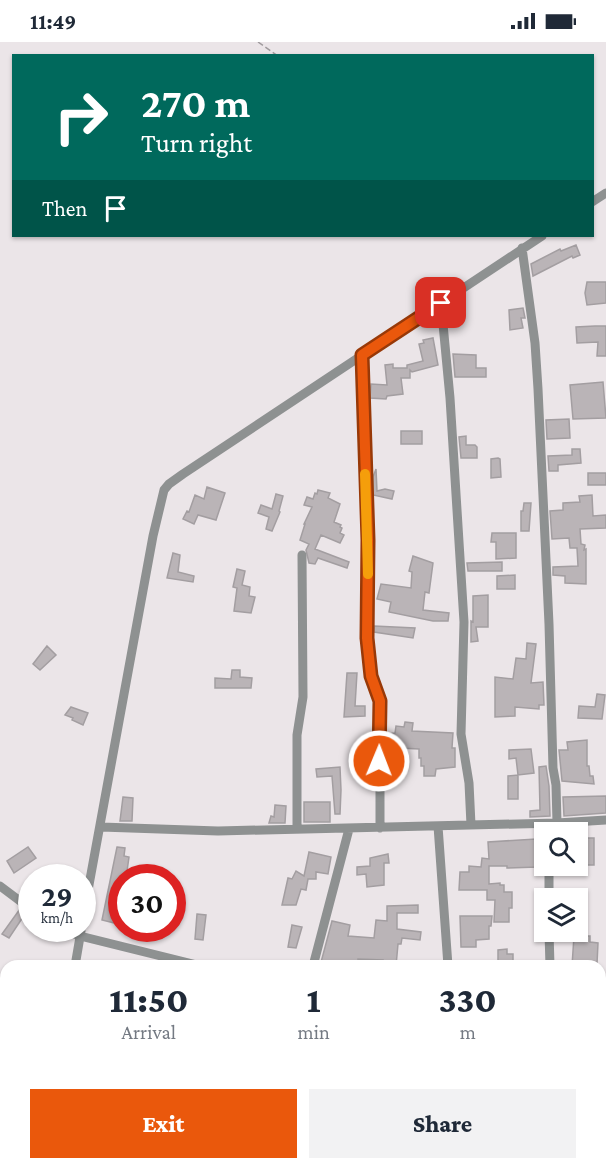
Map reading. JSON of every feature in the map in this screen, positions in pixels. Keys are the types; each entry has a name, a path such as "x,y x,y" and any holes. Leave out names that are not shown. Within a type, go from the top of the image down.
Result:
{"street":[{"path":"94,864 153,536 164,490 178,477 540,237"},
{"path":"522,248 535,343 538,389 553,768 556,784 552,822"},
{"path":"441,303 450,398 464,622 461,734 469,783 471,825"},
{"path":"362,355 368,540 367,638 371,676 380,701 380,828"},
{"path":"297,830 297,735 303,697 302,555"},
{"path":"570,822 606,820"},
{"path":"101,826 218,831 534,823"},
{"path":"438,826 448,960"},
{"path":"315,960 349,829"},
{"path":"0,886 18,900"},
{"path":"96,936 180,960"},
{"path":"76,960 79,942"},
{"path":"549,942 550,960"}],"path":[{"path":"258,42 275,54"}],"building":[{"path":"576,245 580,255 573,258 572,256 533,276 531,264 560,249 561,251"},
{"path":"587,282 606,282 606,303 587,305 585,293"},
{"path":"523,308 525,318 521,318 523,328 510,330 509,310"},
{"path":"606,326 606,356 597,356 598,342 577,343 576,327"},
{"path":"433,338 438,365 412,372 410,370 410,378 401,378 403,394 387,396 386,399 370,398 371,384 387,385 385,365 393,364 393,368 407,368 407,365 423,361 419,344 424,343 423,340"},
{"path":"453,354 476,355 476,368 486,368 486,377 455,377"},
{"path":"603,382 606,418 573,419 570,385"},
{"path":"569,419 570,438 547,439 546,420"},
{"path":"401,431 422,431 422,444 401,444"},
{"path":"466,436 466,445 477,447 477,458 461,458 459,437"},
{"path":"572,449 580,449 581,463 558,465 558,471 549,471 548,456 572,455"},
{"path":"491,459 500,459 501,477 491,478"},
{"path":"376,469 377,491 385,489 394,491 392,499 373,495 373,477"},
{"path":"588,473 606,473 606,485 588,485"},
{"path":"207,487 225,493 216,520 198,515 194,524 183,519 187,511 189,512 195,495 204,499"},
{"path":"318,490 330,493 328,498 340,504 334,522 341,525 340,533 344,535 340,543 321,535 315,549 349,562 347,568 318,558 315,564 309,563 306,550 309,544 300,540 312,507 304,505 307,497 313,499"},
{"path":"276,494 283,496 280,512 272,531 266,529 269,517 258,513 261,505 272,509"},
{"path":"592,495 593,516 606,515 606,528 580,529 581,544 585,545 584,550 586,549 586,584 565,583 565,576 553,575 553,567 578,566 577,548 570,548 569,538 552,539 550,511 563,510 563,503 580,502 579,496"},
{"path":"524,503 531,503 529,531 521,531 521,511 523,511"},
{"path":"492,533 516,533 516,558 496,559 496,542 491,542"},
{"path":"173,553 180,555 178,572 194,576 193,582 167,578"},
{"path":"413,556 433,563 429,593 425,592 423,610 449,613 448,621 433,621 389,612 391,602 377,599 381,584 411,588 412,572 409,571"},
{"path":"502,562 502,571 468,571 467,563"},
{"path":"237,569 245,571 242,585 250,587 249,596 255,597 251,613 234,611 237,588 233,587"},
{"path":"515,575 515,589 497,589 497,576"},
{"path":"488,595 488,627 476,627 478,641 471,642 473,596"},
{"path":"374,626 415,628 413,638 374,632"},
{"path":"527,643 536,644 531,683 543,682 544,705 539,705 539,709 515,707 515,716 495,717 495,677 513,679 516,658 526,659"},
{"path":"47,646 56,655 40,670 33,664"},
{"path":"232,670 240,670 240,677 252,678 251,688 215,688 215,678 231,679"},
{"path":"347,673 357,673 355,706 365,706 365,716 344,717"},
{"path":"597,694 605,695 602,719 578,718 579,706 595,707"},
{"path":"71,707 88,713 83,725 65,715"},
{"path":"405,722 413,723 412,731 453,733 452,748 455,748 455,767 436,769 435,776 424,776 424,766 421,766 419,749 399,748 399,745 394,745 394,741 387,742 387,734 395,733 396,726 404,727"},
{"path":"587,740 587,766 589,766 590,776 593,776 594,784 562,781 559,750 568,750 567,742"},
{"path":"531,749 534,773 518,775 516,758 509,759 509,750"},
{"path":"546,766 550,816 530,817 530,811 540,810 539,767"},
{"path":"340,767 340,814 335,814 332,776 317,777 316,769"},
{"path":"518,775 518,799 508,799 508,776"},
{"path":"606,796 606,813 564,816 563,797"},
{"path":"123,797 133,798 132,821 120,821"},
{"path":"304,802 330,802 330,822 304,822"},
{"path":"275,805 286,806 285,823 269,823 271,816 274,817"},
{"path":"588,838 594,838 594,865 588,865"},
{"path":"534,839 534,867 489,866 489,884 500,883 504,885 504,892 512,892 509,922 494,922 495,900 487,900 487,890 459,890 460,872 469,872 469,866 481,867 482,858 489,859 488,842"},
{"path":"28,847 36,858 27,864 18,864 18,870 14,873 7,861"},
{"path":"117,847 125,848 124,856 129,857 128,864 114,864"},
{"path":"309,852 331,857 328,874 316,872 316,879 308,879 306,890 301,889 296,905 282,905 288,878 292,879 296,871 304,876"},
{"path":"388,854 389,863 384,863 384,885 367,887 366,874 357,875 357,867 370,866 370,858"},
{"path":"108,891 108,922 102,920"},
{"path":"418,905 418,913 397,913 397,929 421,932 420,940 402,938 401,944 398,944 397,960 322,960 332,921 350,925 348,936 374,938 376,920 387,921 387,906"},
{"path":"18,912 18,924 9,938 2,934"},
{"path":"197,914 206,915 203,940 195,939"},
{"path":"460,916 492,916 489,939 476,940 476,947 461,947"},
{"path":"292,925 302,927 296,948 288,947"},
{"path":"588,936 590,936 590,942 598,943 597,960 572,960 574,942 588,942"},
{"path":"507,949 507,954 513,954 513,960 498,960 498,950"}],"slow traffic":[{"path":"365,474 368,574"}],"route":[{"path":"379,761 380,701 371,676 367,638 368,540 362,355 441,303"}]}
